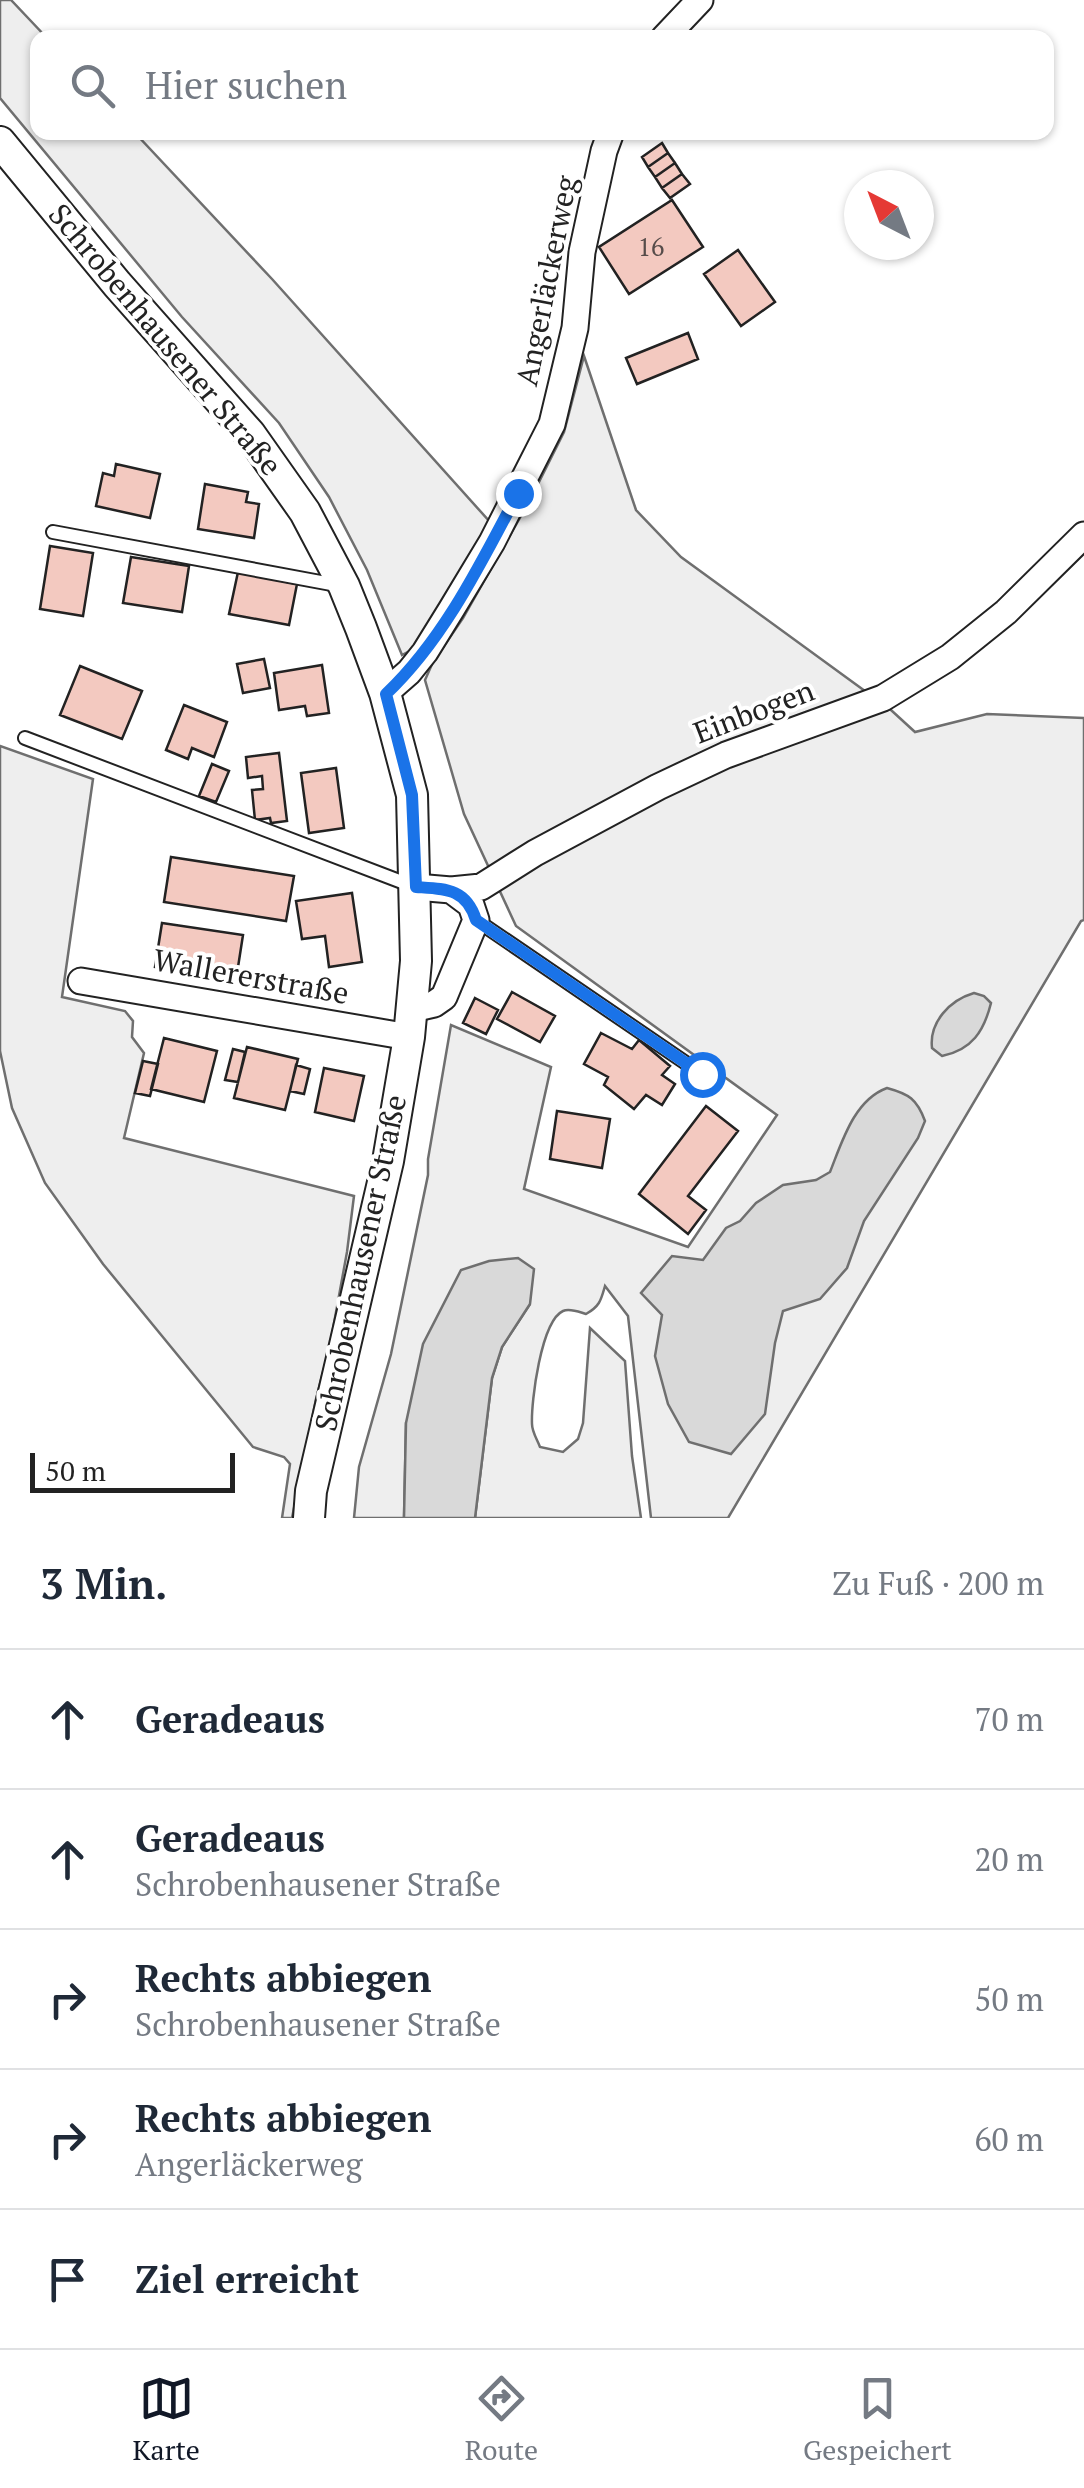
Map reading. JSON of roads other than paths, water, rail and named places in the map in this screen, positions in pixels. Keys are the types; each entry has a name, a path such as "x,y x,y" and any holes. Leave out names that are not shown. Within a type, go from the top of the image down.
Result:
{"street":[{"path":"672,30 700,0"},
{"name":"Angerläckerweg","path":"386,694 425,652 451,610 492,542 552,424 576,328 582,252 608,140"},
{"name":"Schrobenhausener Straße","path":"0,142 250,434 305,512 344,586 386,694 412,795 416,961 410,1023 388,1160 311,1491 309,1518"},
{"name":"Einbogen","path":"416,887 482,887 535,853 658,787 726,755 883,698 950,657 1006,612 1084,535"},
{"path":"410,1023 444,997 476,920 471,905 450,890"},
{"name":"Wallererstraße","path":"81,981 410,1023"}],"lane":[{"path":"53,532 344,586"},
{"path":"26,738 416,887"},
{"path":"476,920 702,1074"}]}
